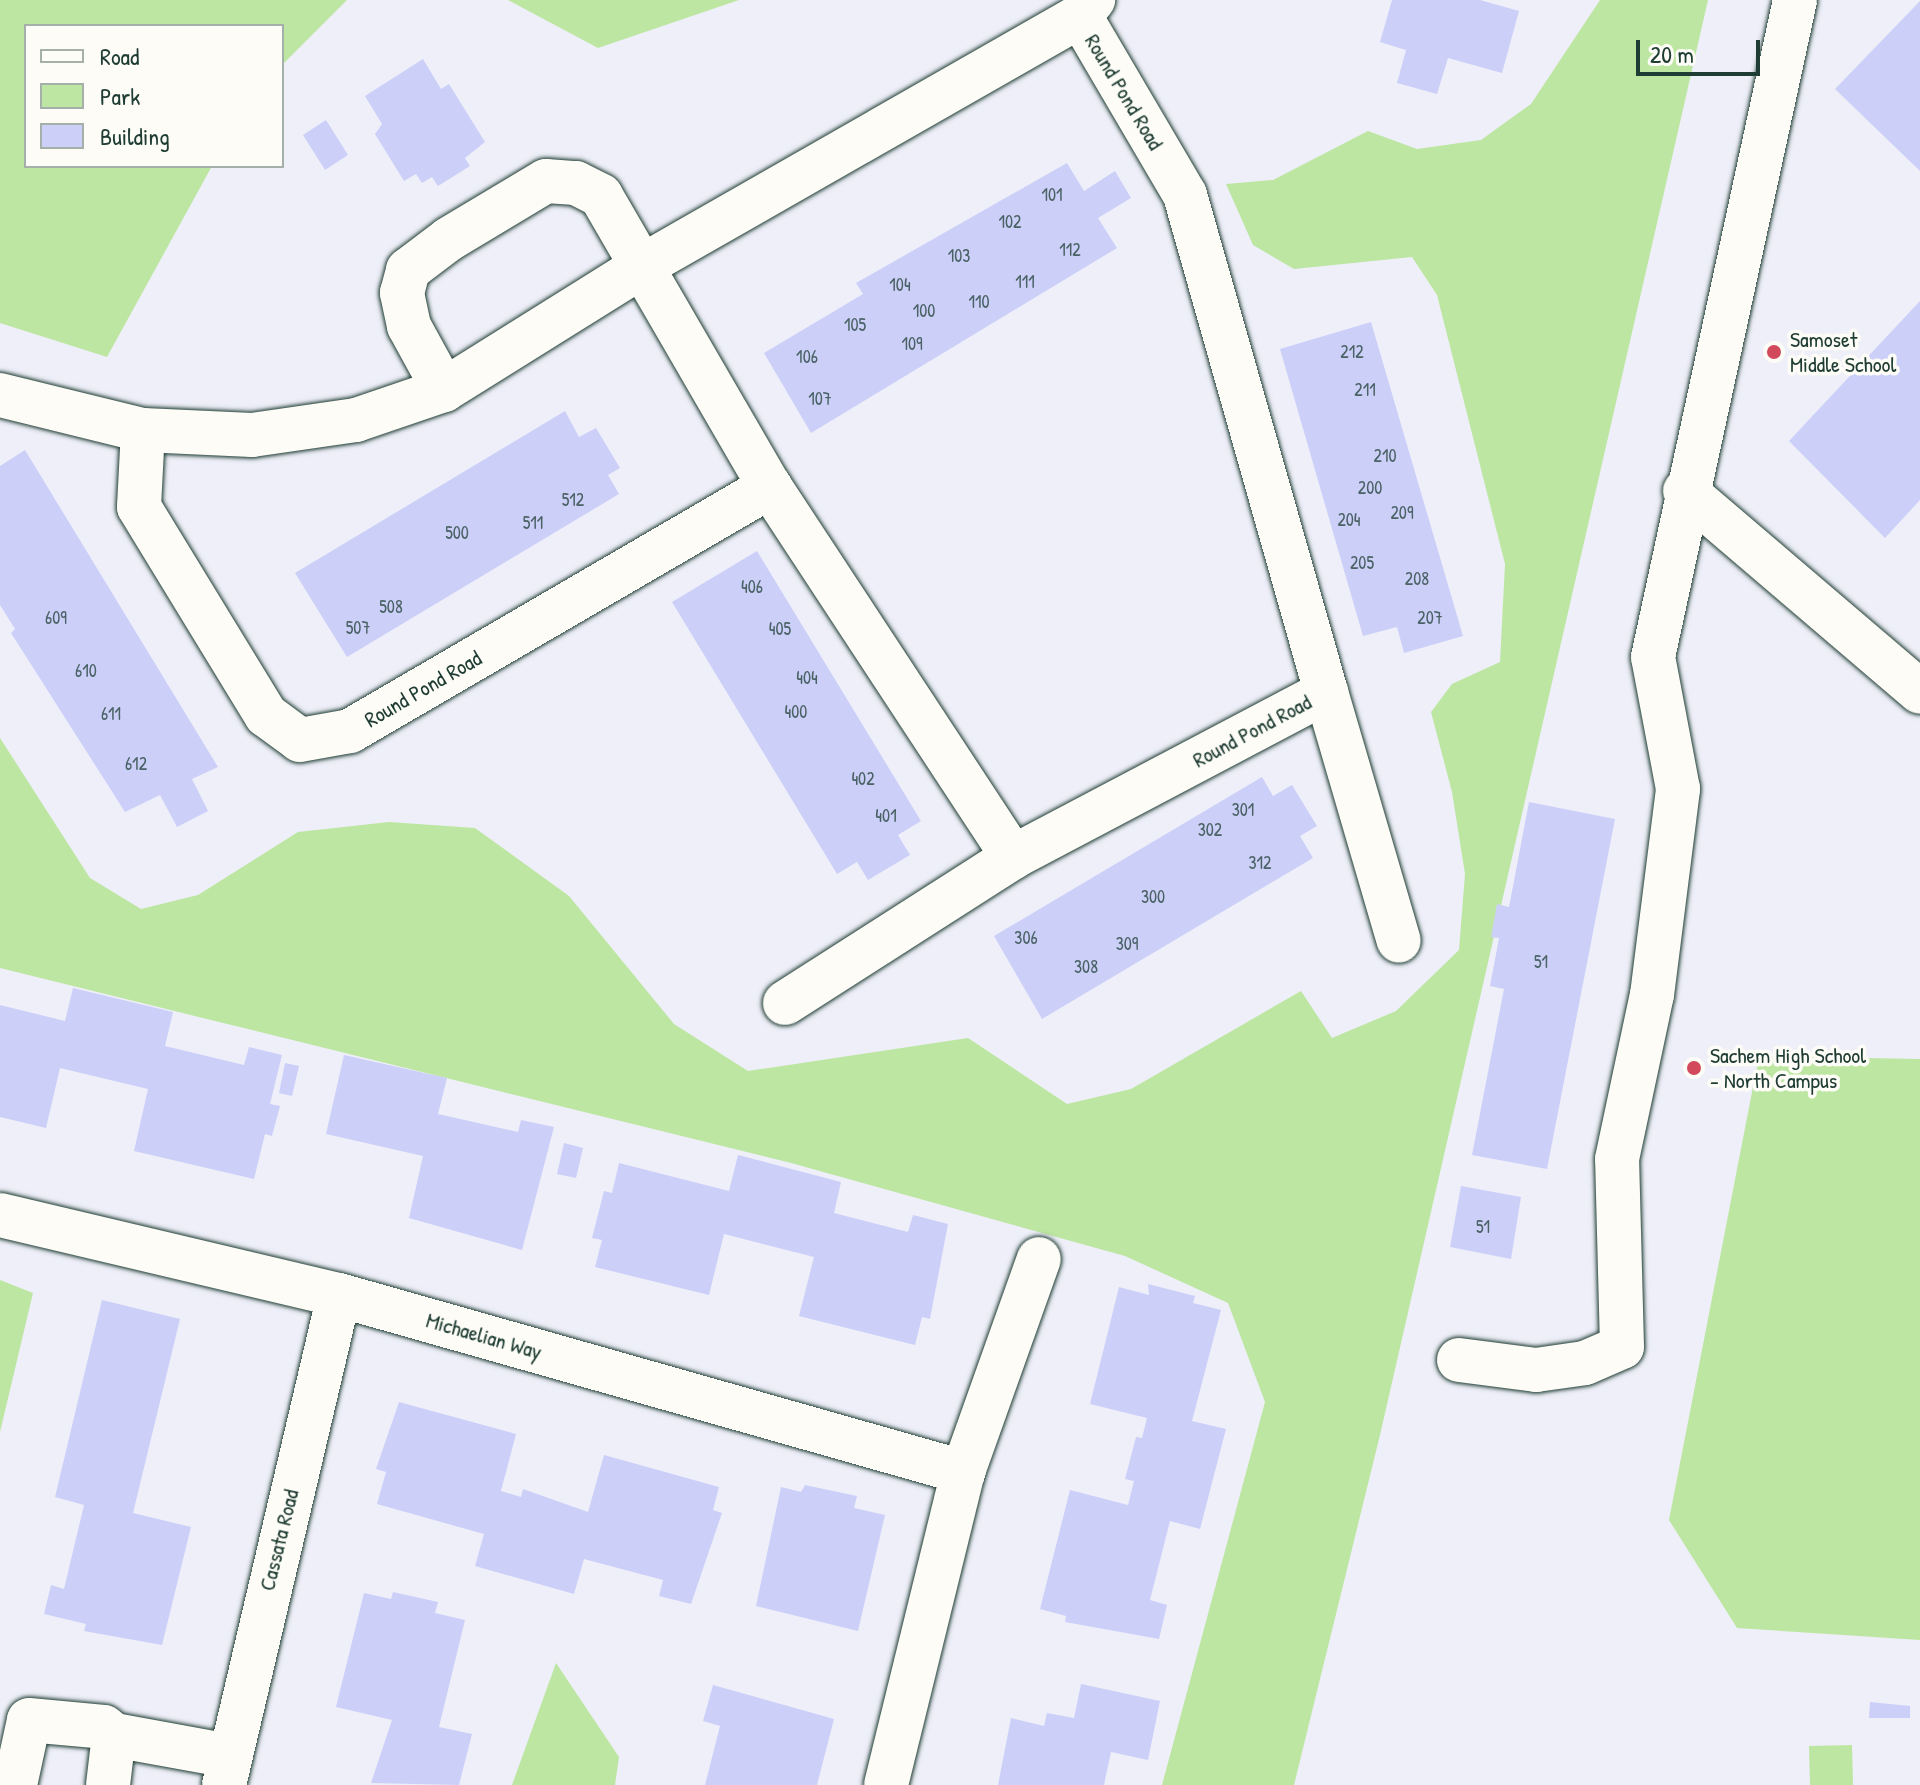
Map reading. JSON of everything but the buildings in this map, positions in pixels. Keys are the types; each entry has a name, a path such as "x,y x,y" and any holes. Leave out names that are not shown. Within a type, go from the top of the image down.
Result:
{"street":[{"path":"1459,1360 1536,1370 1585,1363 1622,1347 1617,1159 1652,995 1678,789 1653,657 1685,491 1795,0"},
{"name":"Round Pond Road","path":"0,395 143,430 252,435 356,420 444,390 644,265 1086,8 1185,195 1326,692 1013,857 785,1003"},
{"path":"444,390 409,326 402,293 408,270 449,239 546,181 576,183 601,196 644,265 770,487 1013,857"},
{"name":"Round Pond Road","path":"143,430 139,507 266,715 300,740 350,731 770,487"},
{"path":"1685,491 1920,692"},
{"path":"1326,692 1399,941"},
{"name":"Michaelian Way","path":"0,1215 339,1295 963,1472"},
{"path":"886,1785 963,1472 1039,1259"},
{"name":"Cassata Road","path":"227,1770 339,1295"},
{"path":"15,1785 29,1720 104,1727 114,1735 227,1770"},
{"path":"108,1785 114,1735"}],"green space":[{"path":"0,0 347,0 284,63 284,24 24,24 24,168 211,168 107,357 0,323"},
{"path":"508,0 739,0 598,48"},
{"path":"1600,0 1708,0 1380,1435 1294,1785 1162,1785 1265,1402 1228,1303 1125,1256 791,1163 0,968 0,738 90,878 141,909 198,895 298,832 389,822 475,828 569,896 674,1024 748,1071 968,1038 1067,1104 1131,1089 1301,991 1332,1038 1396,1011 1459,950 1465,874 1452,792 1431,712 1452,684 1500,662 1505,564 1437,295 1412,257 1294,269 1253,245 1226,184 1273,180 1368,131 1417,149 1481,140 1531,104"},
{"path":"1759,1056 1920,1059 1920,1640 1737,1628 1669,1520"},
{"path":"0,1280 33,1293 0,1432"},
{"path":"556,1663 619,1757 615,1785 512,1785"},
{"path":"1852,1745 1853,1785 1810,1785 1809,1746"}],"place":[{"name":"Samoset Middle School","path":"1774,352"},
{"name":"Sachem High School - North Campus","path":"1694,1068"}]}
